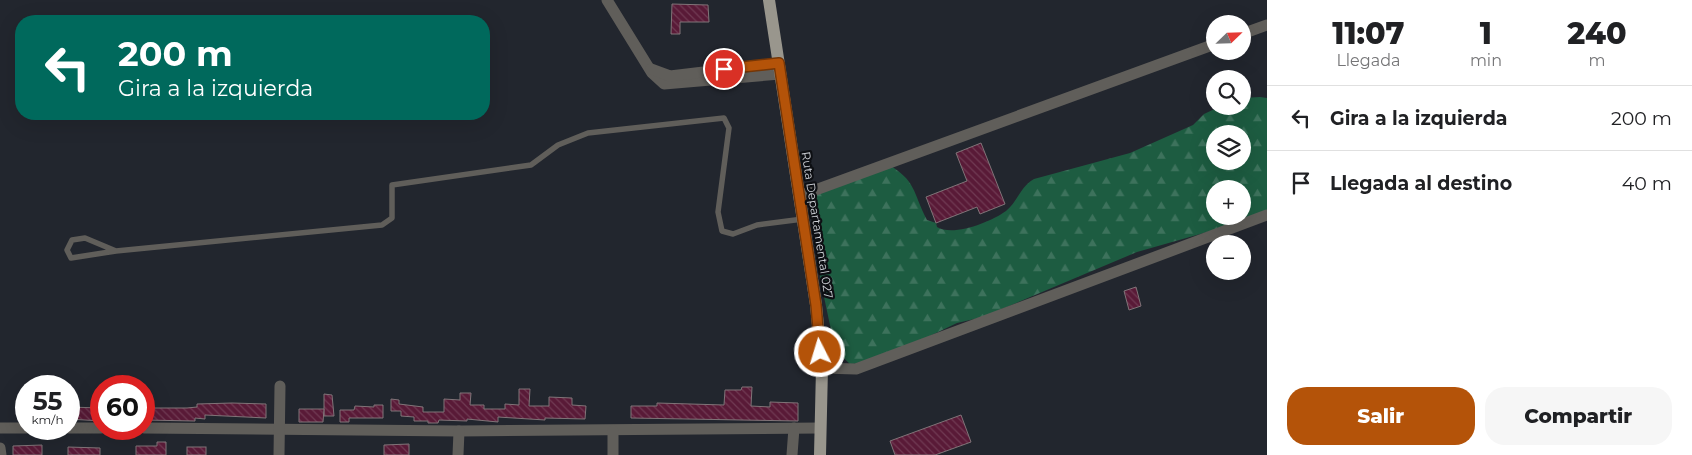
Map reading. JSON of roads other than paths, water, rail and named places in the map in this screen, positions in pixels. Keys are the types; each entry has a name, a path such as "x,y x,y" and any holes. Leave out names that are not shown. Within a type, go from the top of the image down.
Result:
{"main road":[{"name":"Ruta Departamental 027","path":"769,0 816,305 822,368 820,455"}],"street":[{"path":"607,0 649,69 670,76 779,68"},
{"path":"1251,31 1267,25"},
{"path":"799,196 1206,47"},
{"path":"822,368 856,368 1267,215"},
{"path":"279,455 280,386"},
{"path":"0,428 15,428"},
{"path":"155,428 280,428 459,432 820,428"},
{"path":"792,455 794,428"},
{"path":"613,431 613,455"},
{"path":"458,455 459,432"},
{"path":"0,448 0,455"}],"lane":[{"path":"116,251 85,238 72,240 67,250 71,258 116,251 382,225 392,218 392,185 531,165 558,145 588,133 724,118 729,128 718,212 722,231 733,234 757,226 803,219"}]}
